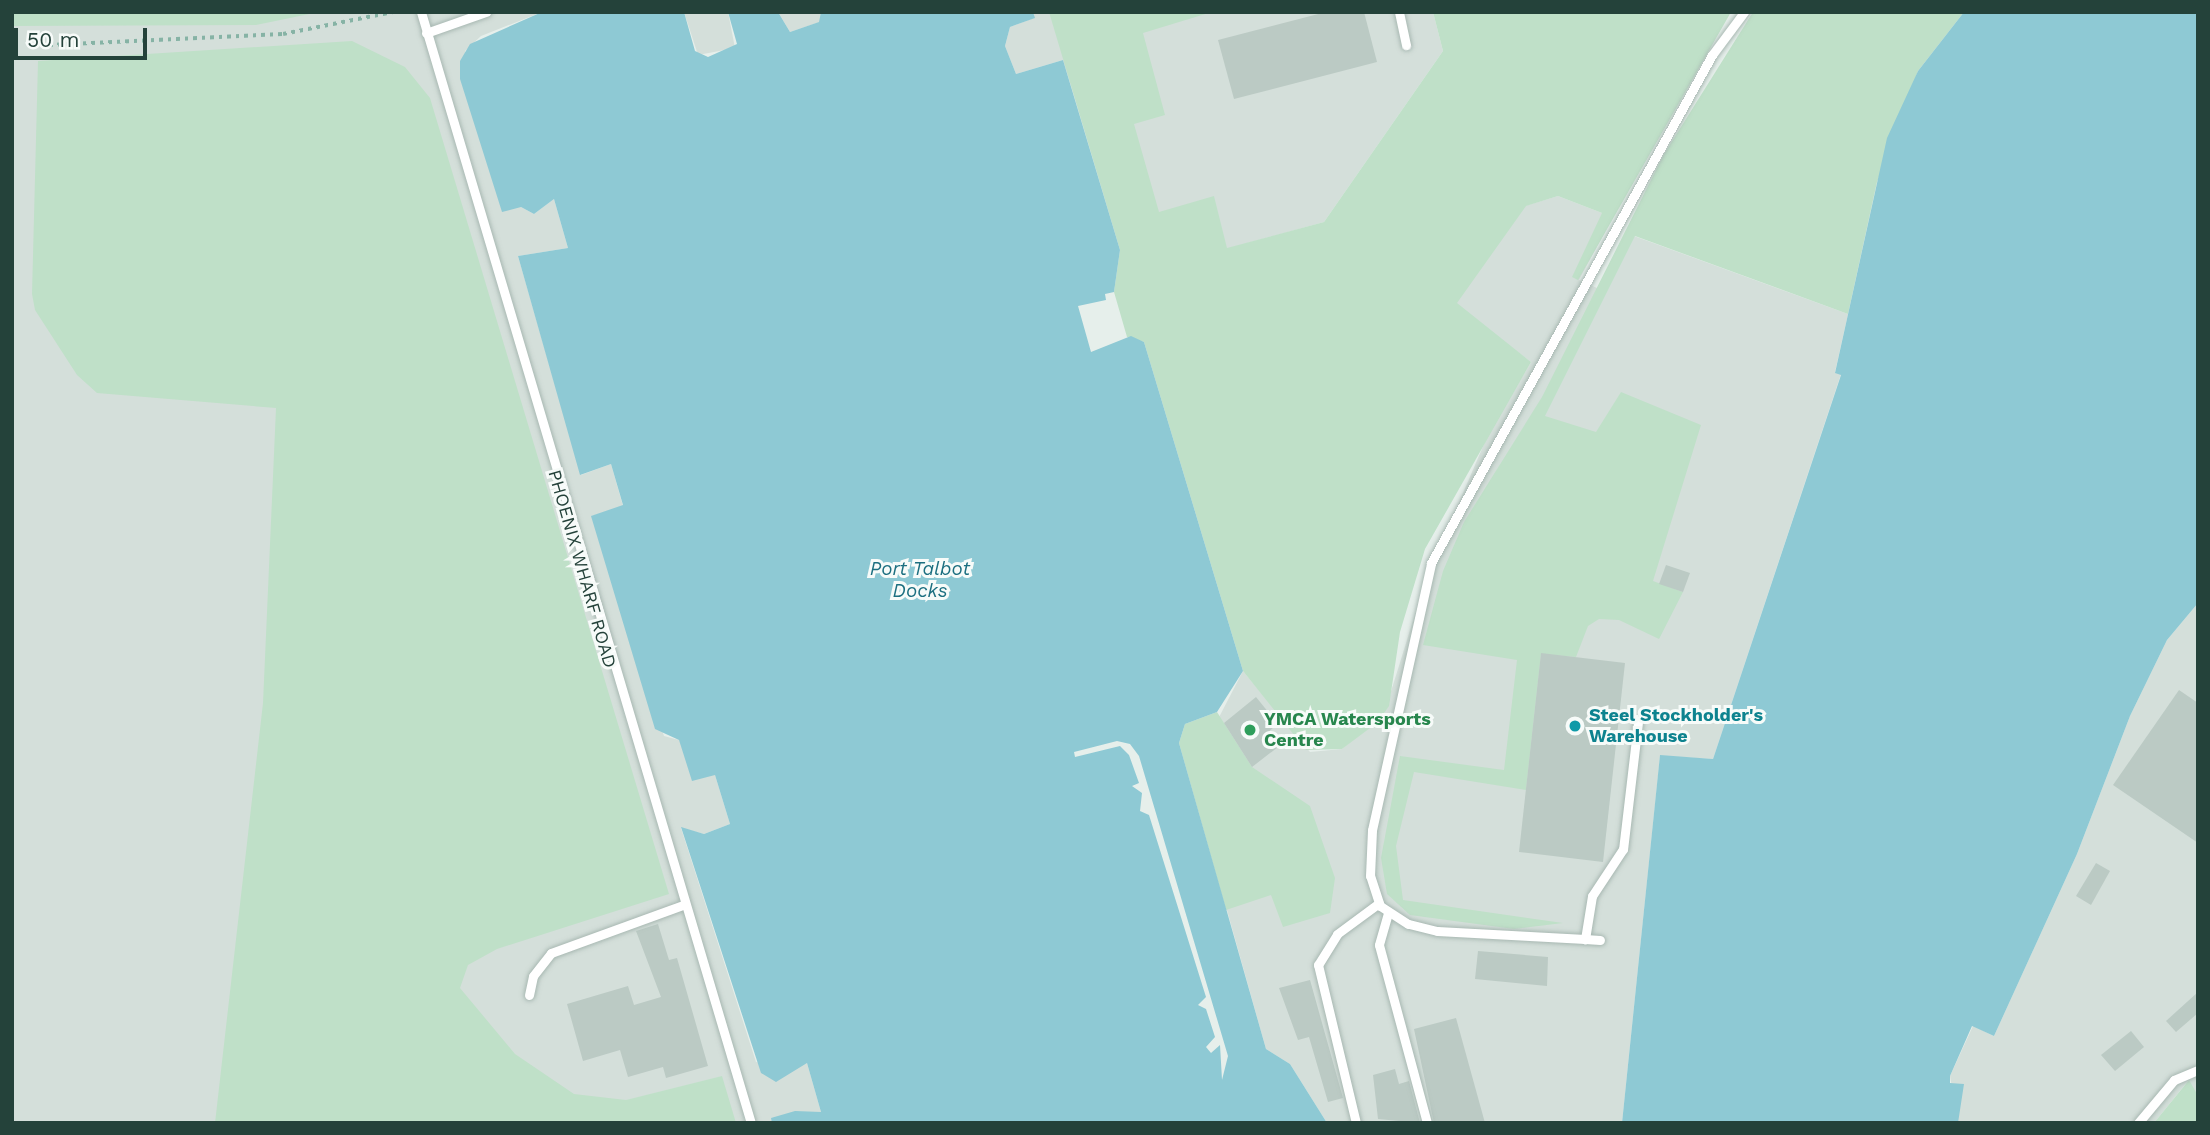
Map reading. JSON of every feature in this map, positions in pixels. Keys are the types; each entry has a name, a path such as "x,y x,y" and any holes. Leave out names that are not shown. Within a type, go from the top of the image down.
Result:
{"lane":[{"name":"PHOENIX WHARF ROAD","path":"421,12 683,905 751,1123"},
{"path":"426,33 486,12"},
{"path":"1399,12 1406,46"},
{"path":"1600,940 1437,931 1388,913 1379,903 1370,876 1372,830 1431,563 1712,55 1744,12"},
{"path":"1585,939 1592,896 1623,849 1637,722"},
{"path":"1356,1123 1318,965 1337,934 1379,903"},
{"path":"528,995 533,976 551,953 683,905"},
{"path":"1388,913 1379,945 1427,1123"},
{"path":"2138,1123 2174,1080 2198,1070"}],"path":[{"path":"49,45 283,34 393,12"}],"shaded area":[{"path":"12,12 542,12 481,36 465,51 521,207 534,214 554,199 568,248 518,256 581,475 611,464 623,506 592,516 664,736 679,740 715,775 730,824 704,834 681,828 756,1062 790,1069 807,1063 821,1112 772,1123 12,1123"},
{"path":"684,12 728,12 735,48 698,55"},
{"path":"778,12 821,12 820,22 790,32"},
{"path":"1033,12 1433,12 1443,51 1324,222 1132,275 1063,60 1016,74 1005,46 1010,27 1034,18"},
{"path":"1558,196 1602,213 1605,232 1579,280 1597,288 1634,236 1848,314 1835,372 1841,374 1713,759 1660,756 1622,1123 1327,1123 1290,1064 1266,1049 1189,775 1243,671 1310,752 1342,749 1384,714 1425,582 1487,437 1531,362 1381,250"},
{"path":"2198,603 2198,1099 2188,1081 2154,1123 1958,1123 1950,1076 1973,1026 1994,1036 2077,854 2130,716 2167,640"}],"green space":[{"path":"12,12 319,12 256,25 12,26"},
{"path":"1049,12 1212,12 1143,33 1165,115 1134,124 1159,212 1214,196 1227,248 1324,222 1443,51 1433,12 1731,12 1578,280 1572,277 1602,213 1558,196 1526,206 1457,303 1531,362 1425,549 1400,632 1389,706 1378,722 1342,749 1306,750 1243,671 1144,342 1127,337 1114,292 1120,250"},
{"path":"1753,12 1964,12 1918,71 1877,182 1848,314 1635,236 1545,416 1596,432 1621,392 1701,425 1653,581 1683,592 1659,639 1619,620 1599,619 1588,626 1576,657 1541,654 1526,790 1414,772 1396,846 1403,900 1563,923 1514,929 1410,915 1387,894 1381,858 1400,756 1504,770 1517,660 1423,645 1443,571 1464,522 1542,397 1664,154"},
{"path":"352,41 405,67 430,98 669,894 497,949 468,965 460,988 515,1054 574,1094 626,1100 722,1076 736,1123 215,1123 263,703 276,408 97,393 77,375 35,310 32,294 38,61"},
{"path":"1217,712 1252,767 1310,806 1335,878 1330,913 1283,927 1271,895 1226,910 1179,743 1185,724"},
{"path":"2189,1080 2197,1094 2198,1123 2154,1123"}],"water":[{"name":"Port Talbot Docks","path":"542,12 684,12 695,51 708,57 737,44 728,12 778,12 790,32 819,22 821,12 1033,12 1035,18 1010,27 1005,46 1016,74 1063,60 1120,250 1114,292 1105,294 1106,300 1078,306 1091,352 1131,336 1144,342 1243,671 1217,712 1185,724 1179,743 1266,1049 1290,1064 1327,1123 772,1123 771,1118 795,1111 821,1112 807,1063 776,1082 761,1073 681,827 704,834 730,824 715,775 692,781 679,740 655,729 591,516 623,505 611,464 580,475 518,256 568,248 554,199 534,214 521,207 502,212 460,79 460,61 470,44"},
{"path":"1964,12 2198,12 2198,603 2167,640 2130,716 2077,854 1994,1036 1972,1026 1950,1076 1950,1083 1964,1084 1958,1123 1622,1123 1660,755 1713,759 1841,375 1835,373 1887,138 1918,71"}],"pier":[{"path":"1117,741 1130,744 1139,756 1228,1056 1222,1080 1220,1045 1211,1053 1206,1047 1215,1037 1206,1009 1198,1005 1206,997 1149,815 1140,811 1142,793 1132,786 1139,783 1129,755 1120,746 1075,757 1074,752"}],"building":[{"path":"1326,12 1364,12 1377,62 1234,99 1218,40"},
{"path":"1666,565 1690,573 1683,592 1659,584"},
{"name":"Steel Stockholder's Warehouse","path":"1541,653 1625,663 1603,862 1519,852"},
{"path":"2179,690 2198,703 2198,843 2113,785"},
{"name":"YMCA Watersports Centre","path":"1256,697 1269,713 1274,727 1267,733 1278,747 1252,767 1224,723"},
{"path":"2096,863 2110,871 2091,905 2076,896"},
{"path":"658,924 669,960 677,958 708,1066 666,1078 663,1067 628,1077 620,1050 583,1061 567,1004 628,986 634,1005 661,997 636,931"},
{"path":"1478,951 1548,957 1547,986 1475,979"},
{"path":"1310,980 1343,1098 1328,1102 1309,1037 1298,1040 1279,988"},
{"path":"2198,992 2198,1013 2176,1032 2166,1021"},
{"path":"1456,1018 1485,1123 1434,1123 1414,1029"},
{"path":"2131,1031 2144,1047 2115,1071 2101,1055"},
{"path":"1395,1069 1399,1084 1409,1081 1420,1123 1378,1119 1373,1075"}],"place":[{"name":"Steel Stockholder's Warehouse","path":"1575,726"},
{"name":"YMCA Watersports Centre","path":"1250,730"}]}
